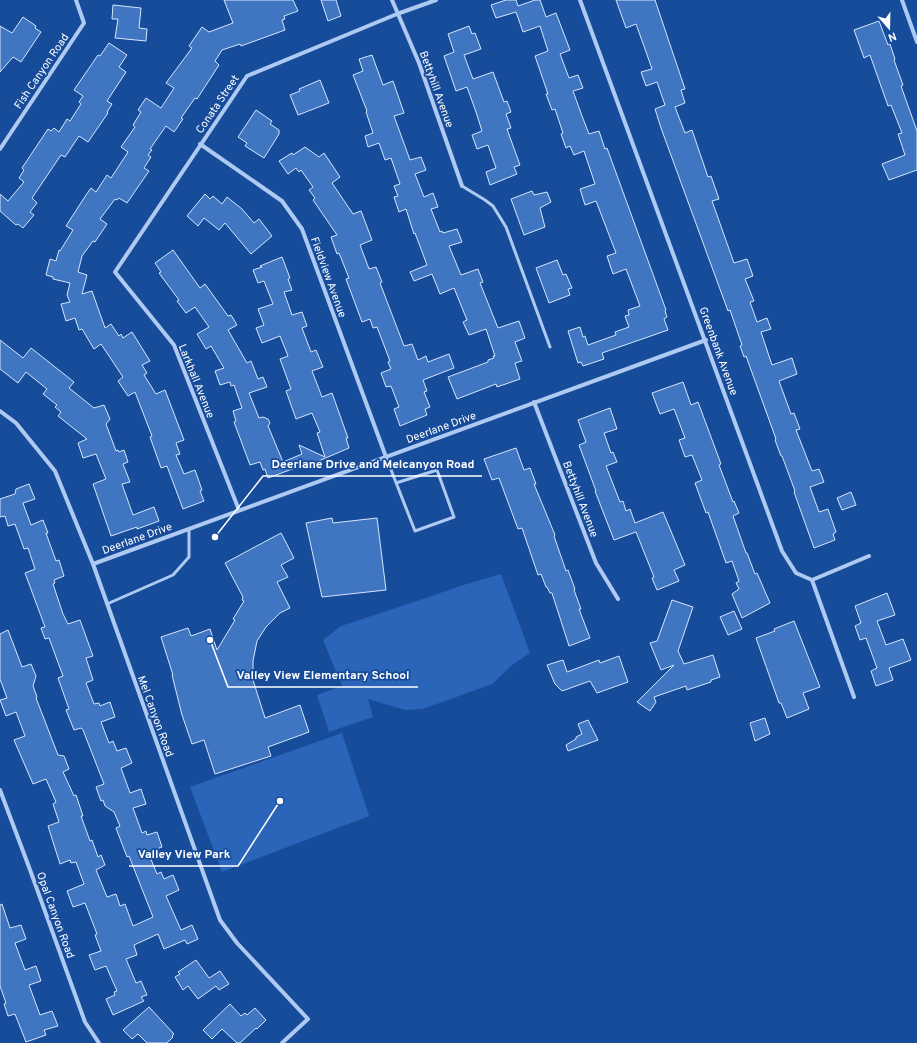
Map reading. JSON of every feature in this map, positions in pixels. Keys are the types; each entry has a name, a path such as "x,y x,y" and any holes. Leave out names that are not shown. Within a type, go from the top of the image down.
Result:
{"street":[{"name":"Fish Canyon Road","path":"0,149 84,23 76,0"},
{"name":"Bettyhill Avenue","path":"392,0 419,63 462,186"},
{"name":"Conata Street","path":"115,272 247,76 436,0"},
{"name":"Greenbank Avenue","path":"580,0 706,340 782,551 796,573 812,580"},
{"path":"902,0 917,42"},
{"name":"Fieldview Avenue","path":"200,144 282,201 302,229 386,457"},
{"name":"Larkhall Avenue","path":"115,272 174,345 239,510"},
{"name":"Deerlane Drive","path":"93,564 706,340"},
{"name":"Bettyhill Avenue","path":"534,402 596,563 618,599"},
{"name":"Mel Canyon Road","path":"0,411 16,423 55,471 93,564 220,920 237,943 308,1019 282,1043"},
{"path":"854,697 812,580 869,556"},
{"name":"Opal Canyon Road","path":"0,790 85,1022 99,1043"}],"lane":[{"path":"462,186 486,200 493,206 506,227 550,347"},
{"path":"386,457 396,484 415,531 454,517 438,470 396,484"},
{"path":"107,604 173,575 189,557 189,529"}],"shaded area":[{"path":"501,574 530,653 512,665 492,684 423,709 405,710 368,699 373,717 329,732 317,695 342,686 323,640 341,626 460,586"},
{"path":"342,733 369,816 222,872 190,787"}],"building":[{"path":"224,0 293,0 298,11 284,16 285,19 282,20 285,30 241,46 240,44 222,50 215,61 219,65 197,99 195,98 181,118 183,119 174,132 166,126 150,149 152,150 148,155 151,157 144,168 149,171 127,203 119,198 117,200 115,199 100,219 107,224 95,242 93,241 82,256 78,272 87,275 82,294 92,291 105,328 111,324 119,336 121,334 123,338 132,332 150,361 142,365 147,373 144,375 156,394 165,390 184,440 176,443 180,454 176,455 184,474 195,470 204,501 183,509 167,466 161,468 150,437 152,436 135,392 128,396 118,381 123,377 101,344 94,349 82,329 79,330 75,318 66,321 61,304 70,302 67,295 70,283 53,279 53,277 46,275 50,259 56,261 59,250 60,251 73,230 66,226 86,195 91,188 96,192 107,175 111,178 128,152 121,147 135,127 133,125 141,112 138,110 146,98 161,108 174,88 166,83 192,48 189,46 202,27 209,32 233,23"},
{"path":"321,0 336,0 341,16 328,21"},
{"path":"506,0 516,0 518,6 535,0 540,0 546,17 556,13 570,50 560,54 569,78 578,75 583,88 573,91 582,116 589,134 599,131 605,149 607,148 666,310 667,317 664,319 668,330 602,353 604,359 583,366 581,362 578,363 568,331 580,327 583,337 585,336 588,345 616,335 615,332 629,327 625,316 629,315 628,310 640,306 626,269 613,274 607,256 616,253 596,201 585,205 580,189 595,184 584,151 574,155 570,146 566,148 555,109 552,110 546,94 548,94 535,56 548,51 540,26 523,32 516,12 496,18 491,5"},
{"path":"616,0 655,0 685,89 681,90 685,103 675,107 685,133 692,130 708,177 711,176 719,199 712,201 734,263 747,259 753,276 745,279 754,301 750,302 757,322 767,318 771,329 761,332 772,365 792,358 797,374 779,381 791,414 794,413 800,429 796,430 812,471 819,469 824,482 810,487 819,512 828,509 836,532 833,534 835,540 814,548 746,356 744,357 740,346 742,345 730,310 728,311 661,128 655,109 665,105 657,82 646,86 641,72 652,69 636,24 626,28"},
{"path":"113,5 141,8 139,28 147,29 146,41 115,38 118,19 112,19"},
{"path":"23,17 36,26 35,28 41,32 21,62 13,57 0,72 0,26 12,33"},
{"path":"879,21 888,45 890,44 903,85 901,86 917,131 917,170 889,180 882,164 905,155 898,134 902,133 891,105 888,106 870,55 864,58 854,30"},
{"path":"469,26 472,34 475,33 481,49 464,55 473,79 493,72 504,102 507,101 511,112 506,114 511,128 507,129 520,165 514,167 517,174 490,185 486,172 496,168 488,145 477,149 472,135 482,131 476,112 467,87 456,91 444,56 454,52 448,34"},
{"path":"109,43 127,55 119,67 126,72 107,101 112,104 107,112 108,113 88,142 79,136 65,157 61,155 32,198 37,203 30,212 34,215 23,228 18,224 16,225 0,211 0,194 8,201 24,182 19,178 24,170 22,168 48,129 51,131 54,128 59,132 67,119 70,121 81,104 79,102 83,96 74,90 98,55 100,56"},
{"path":"372,55 383,85 393,81 404,113 394,116 410,160 421,157 426,170 415,174 424,197 433,193 438,207 431,209 440,232 442,231 443,233 457,229 462,242 449,246 461,275 478,269 483,282 480,283 498,328 519,321 525,338 515,342 522,361 515,363 520,379 497,387 496,384 457,399 448,377 488,362 488,360 494,358 493,356 495,356 486,329 469,335 463,322 467,320 454,288 440,294 432,274 414,281 410,272 427,265 415,233 414,234 406,209 399,212 394,197 398,196 394,186 400,184 391,158 385,160 379,143 368,147 365,136 373,133 366,112 367,111 353,75 363,71 359,59"},
{"path":"320,80 329,103 298,115 290,95 300,91 299,89"},
{"path":"256,110 272,121 270,124 279,130 279,134 264,158 245,146 247,143 238,137"},
{"path":"305,147 319,157 324,153 340,177 332,183 353,214 361,211 372,240 360,245 369,269 376,267 382,282 380,283 404,346 412,344 418,360 426,356 428,362 449,354 454,368 423,380 427,391 424,392 430,407 425,409 427,415 400,426 394,409 399,407 391,386 386,387 381,373 391,369 388,362 390,361 377,327 373,328 370,319 362,322 346,279 349,278 339,253 337,254 331,237 337,235 313,200 315,198 309,190 313,187 301,170 299,172 296,168 288,174 279,161 292,153 293,155"},
{"path":"532,191 534,195 547,192 551,202 540,208 545,227 524,235 511,199"},
{"path":"205,194 210,199 213,196 222,204 227,197 242,209 254,223 259,219 272,236 251,254 225,223 219,230 204,218 198,226 187,216"},
{"path":"173,250 200,288 205,284 228,316 231,315 237,325 228,330 247,363 251,361 258,379 263,377 267,387 249,393 259,418 263,417 268,419 270,423 268,426 283,462 302,454 299,445 325,457 317,433 320,432 312,413 296,419 286,391 291,389 280,359 288,356 280,336 262,343 256,328 264,325 258,309 273,304 264,281 258,283 253,270 282,257 290,278 288,279 292,290 284,292 292,315 302,312 307,326 302,328 311,352 316,350 323,367 312,371 322,397 332,393 348,438 346,438 349,448 307,466 306,464 268,478 265,469 263,470 260,462 250,465 234,422 236,421 233,411 242,408 234,385 231,386 230,382 220,385 215,371 224,368 211,346 206,349 197,334 209,327 195,307 186,313 177,301 179,300 159,273 161,272 155,263"},
{"path":"557,260 563,275 566,274 572,288 568,289 570,295 549,303 536,268"},
{"path":"0,340 23,358 31,348 74,382 69,388 94,408 104,405 110,419 106,424 116,451 118,450 119,452 124,450 128,462 123,464 130,482 122,484 133,515 154,507 159,521 111,536 93,484 106,479 96,454 83,458 78,443 87,439 58,416 61,412 55,407 57,405 43,394 47,389 26,372 18,383 0,369"},
{"path":"683,382 691,405 698,402 721,464 719,465 733,502 734,501 739,513 733,516 746,553 755,574 757,573 770,603 742,618 732,594 739,589 736,583 739,581 732,561 726,563 708,512 706,513 695,483 702,480 692,455 685,457 679,440 685,438 674,409 660,414 652,393"},
{"path":"610,408 617,429 604,433 611,453 613,452 617,462 606,466 620,502 623,501 626,511 630,509 635,523 663,512 685,565 674,570 679,581 657,590 652,578 654,577 636,532 614,540 579,445 586,442 578,420"},
{"path":"516,448 524,470 530,468 536,484 534,484 555,535 554,536 566,571 568,570 575,589 574,590 581,609 579,609 590,638 569,646 552,593 550,593 546,587 541,574 538,575 522,528 518,529 499,478 492,480 484,459"},
{"path":"29,484 35,499 23,503 31,525 43,520 56,561 59,560 64,576 54,580 55,583 53,584 63,614 68,624 80,620 93,656 86,658 93,680 86,683 94,704 99,703 100,706 110,702 115,717 101,722 109,743 113,741 117,751 126,748 132,763 121,768 130,793 141,789 146,804 133,808 142,833 146,831 147,835 157,832 162,847 148,852 157,874 161,872 164,879 173,875 179,890 166,896 181,930 192,925 198,939 187,944 185,940 164,949 158,934 134,945 137,955 126,959 136,983 141,981 147,995 141,997 144,1001 113,1015 106,999 115,995 114,992 117,991 106,966 95,970 89,955 101,951 95,935 97,934 85,903 73,907 67,891 84,884 76,862 71,863 70,860 60,864 48,826 59,822 53,804 56,802 46,779 33,784 14,740 25,736 16,712 6,716 0,700 7,698 0,679 0,634 8,630 22,667 31,664 36,676 33,686 37,697 36,698 58,755 64,756 69,769 63,772 74,796 76,795 83,816 81,816 90,841 92,840 98,857 101,855 105,865 96,870 107,897 116,894 120,906 125,904 133,926 153,917 129,856 127,857 116,828 120,826 114,812 105,806 103,800 101,801 96,787 104,784 83,730 81,728 74,730 66,710 69,709 58,678 63,676 49,638 45,639 41,628 45,627 25,573 35,569 28,548 24,549 15,524 8,526 5,516 0,517 0,499 15,494 16,489"},
{"path":"851,492 856,505 842,510 837,498"},
{"path":"332,518 333,523 377,518 386,590 322,597 306,523"},
{"path":"281,533 294,558 281,565 288,577 277,582 290,608 280,613 266,627 257,641 253,661 253,680 265,718 300,705 309,732 268,747 271,756 215,774 204,740 192,744 182,715 173,675 161,637 188,628 191,636 210,629 217,650 235,620 233,619 244,601 242,600 243,597 225,563"},
{"path":"887,593 895,615 877,621 886,645 903,639 911,660 889,668 893,680 876,686 871,671 877,668 866,638 860,640 855,626 861,623 855,606"},
{"path":"672,600 693,607 678,651 684,664 713,655 720,677 711,680 711,682 687,690 686,686 654,697 656,702 650,711 637,702 674,665 661,670 650,643 657,641"},
{"path":"734,611 742,629 728,635 720,617"},
{"path":"794,621 820,687 803,693 809,709 787,718 781,703 779,703 756,638 775,631 774,629"},
{"path":"619,656 628,682 597,693 590,681 562,691 555,684 547,665 563,660 567,672 599,660 600,663"},
{"path":"765,718 770,734 755,741 750,723"},
{"path":"588,720 598,740 568,751 566,745 582,734 578,724"},
{"path":"2,904 10,928 21,925 26,939 15,943 25,970 36,966 41,981 29,985 40,1015 52,1011 58,1026 44,1030 46,1035 26,1042 15,1014 8,1016 4,1004 6,1003 0,986 0,905"},
{"path":"196,960 209,978 220,971 229,984 219,990 216,986 198,999 188,986 183,990 175,977 180,974 178,972"},
{"path":"230,1004 241,1016 245,1013 247,1015 255,1008 266,1020 240,1043 237,1043 222,1029 212,1039 203,1030"},
{"path":"149,1007 174,1034 167,1043 147,1043 138,1034 132,1039 123,1030"}],"place":[{"name":"Deerlane Drive and Melcanyon Road","path":"215,537"},
{"name":"Valley View Elementary School","path":"210,640"},
{"name":"Valley View Park","path":"280,801"}]}
